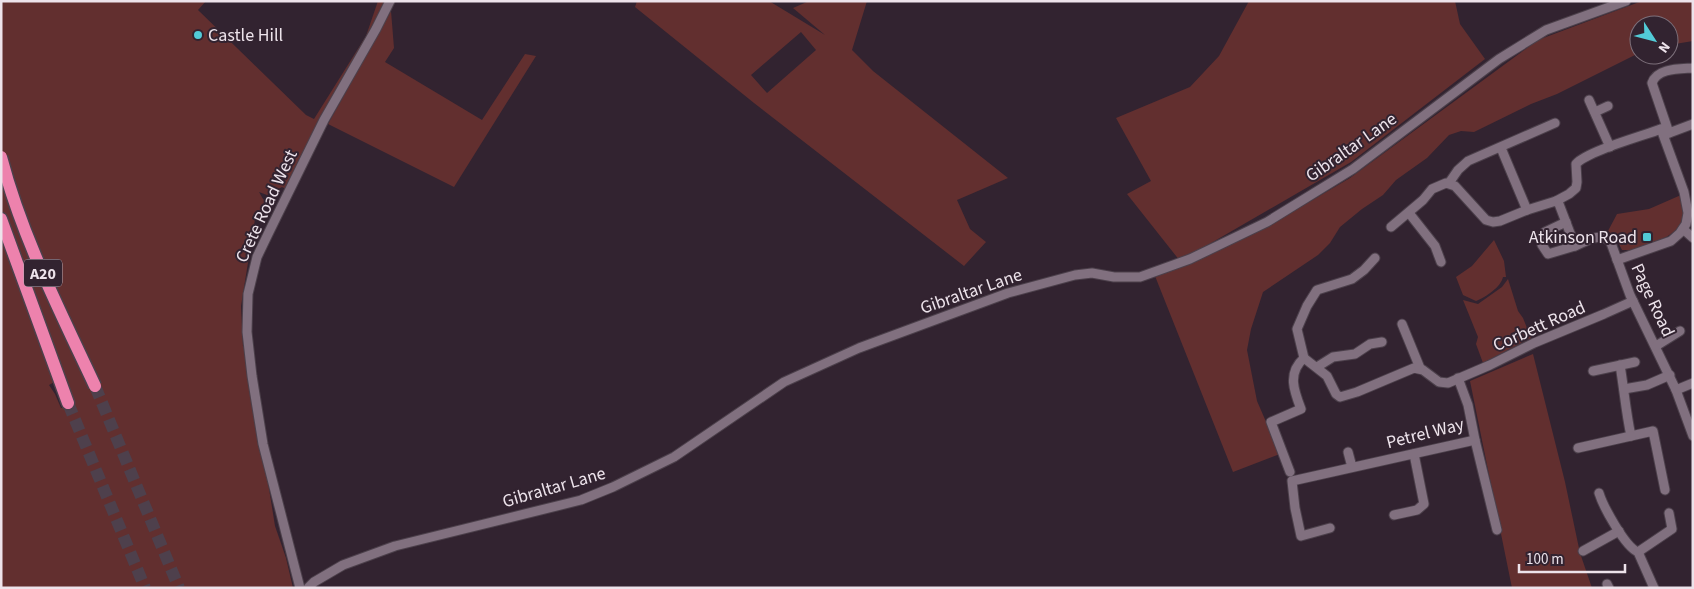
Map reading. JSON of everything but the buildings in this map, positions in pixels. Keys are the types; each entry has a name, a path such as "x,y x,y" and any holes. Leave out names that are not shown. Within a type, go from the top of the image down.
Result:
{"highway":[{"name":"A20","path":"1,157 21,219 41,270 95,386"},
{"name":"A20","path":"1,218 68,403"}],"street":[{"name":"Crete Road West","path":"300,588 263,444 247,332 248,294 257,256 324,120 390,1"},
{"name":"Gibraltar Lane","path":"308,588 314,582 343,565 395,546 581,500 613,488 674,457 784,382 877,341 1008,293 1075,275 1092,273 1114,277 1140,277 1190,259 1267,222 1353,169 1499,59 1546,30 1626,1"},
{"path":"1617,260 1671,241 1682,229 1688,217 1684,192 1665,132 1652,81 1660,73 1693,68"},
{"path":"1590,100 1610,147"},
{"path":"1595,112 1608,106"},
{"path":"1450,183 1458,170 1468,161 1502,148 1555,123"},
{"path":"1391,228 1409,213 1435,186 1446,183 1450,183 1458,188 1483,217 1489,221 1500,221 1556,201 1569,194 1576,188 1578,182 1576,167 1579,161 1610,147 1693,124"},
{"path":"1502,148 1527,210"},
{"path":"1556,201 1559,204 1574,246"},
{"path":"1409,213 1435,246 1441,262"},
{"name":"Page Road","path":"1566,222 1545,232 1541,237 1542,245 1548,254 1596,237 1604,237 1611,244 1633,301 1670,375 1693,436"},
{"path":"1682,229 1693,238"},
{"path":"1435,246 1444,242"},
{"path":"1375,258 1356,276 1347,281 1320,288 1314,293 1297,329 1304,358 1327,376 1336,394 1340,397 1357,392 1414,368 1420,368 1402,324"},
{"name":"Corbett Road","path":"1420,368 1439,382 1448,383 1490,366 1534,342 1633,301"},
{"path":"1656,346 1680,331"},
{"path":"1317,367 1333,357 1355,354 1370,344 1382,342"},
{"path":"1290,472 1268,424 1301,409 1293,386 1297,366 1304,358"},
{"path":"1593,371 1635,362"},
{"path":"1620,366 1626,414 1631,436"},
{"path":"1624,389 1647,385 1670,375"},
{"name":"Petrel Way","path":"1330,528 1301,536 1292,481 1475,440 1468,405 1458,378"},
{"path":"1676,390 1693,383"},
{"path":"1578,448 1653,431 1665,490"},
{"path":"1475,440 1491,516 1497,530"},
{"path":"1348,452 1352,467"},
{"path":"1394,515 1417,510 1424,504 1414,454"},
{"path":"1599,493 1619,531 1630,547 1638,552 1654,588"},
{"path":"1638,552 1672,529 1670,514"},
{"path":"1583,551 1619,531"}],"shaded area":[{"path":"1,1 206,1 198,10 306,115 314,119 366,36 378,1 384,1 371,33 286,189 282,187 267,195 259,192 263,199 270,202 269,207 263,209 261,214 256,213 241,306 243,347 246,345 275,526 286,558 293,588 1,588","holes":["65,376 73,404 61,408 49,385"]},
{"path":"637,1 769,1 825,35 793,8 809,1 867,1 852,50 873,71 1008,178 957,200 970,229 986,242 964,266 754,103 635,7","holes":["801,32 816,50 767,93 751,75"]},
{"path":"1249,1 1455,1 1460,24 1485,59 1351,162 1180,261 1127,194 1151,181 1116,118 1190,87 1219,56"},
{"path":"1642,1 1693,1 1693,41 1679,43 1679,15 1629,15 1629,58 1474,132 1461,131 1449,135 1427,158 1396,180 1383,195 1340,227 1330,243 1318,255 1263,292 1251,329 1247,350 1257,401 1280,454 1233,472 1155,276 1184,266 1265,228 1350,178 1538,40"},
{"path":"391,11 394,48 385,62 482,120 525,54 536,56 454,187 328,124"},
{"path":"1681,195 1682,220 1678,228 1662,239 1628,251 1622,250 1616,238 1608,231 1617,214 1649,209"},
{"path":"1494,240 1504,261 1506,277 1503,277 1502,281 1492,291 1476,301 1463,295 1456,277 1472,266"},
{"path":"1508,279 1518,311 1531,338 1483,363 1476,344 1478,337 1463,300 1478,304 1502,287"},
{"path":"1533,354 1565,482 1580,553 1592,588 1512,588 1470,381"}],"tunnel":[{"path":"95,386 179,588"},
{"path":"68,403 145,588"}],"place":[{"name":"Castle Hill","path":"198,35"},
{"name":"Atkinson Road","path":"1647,237"}]}
